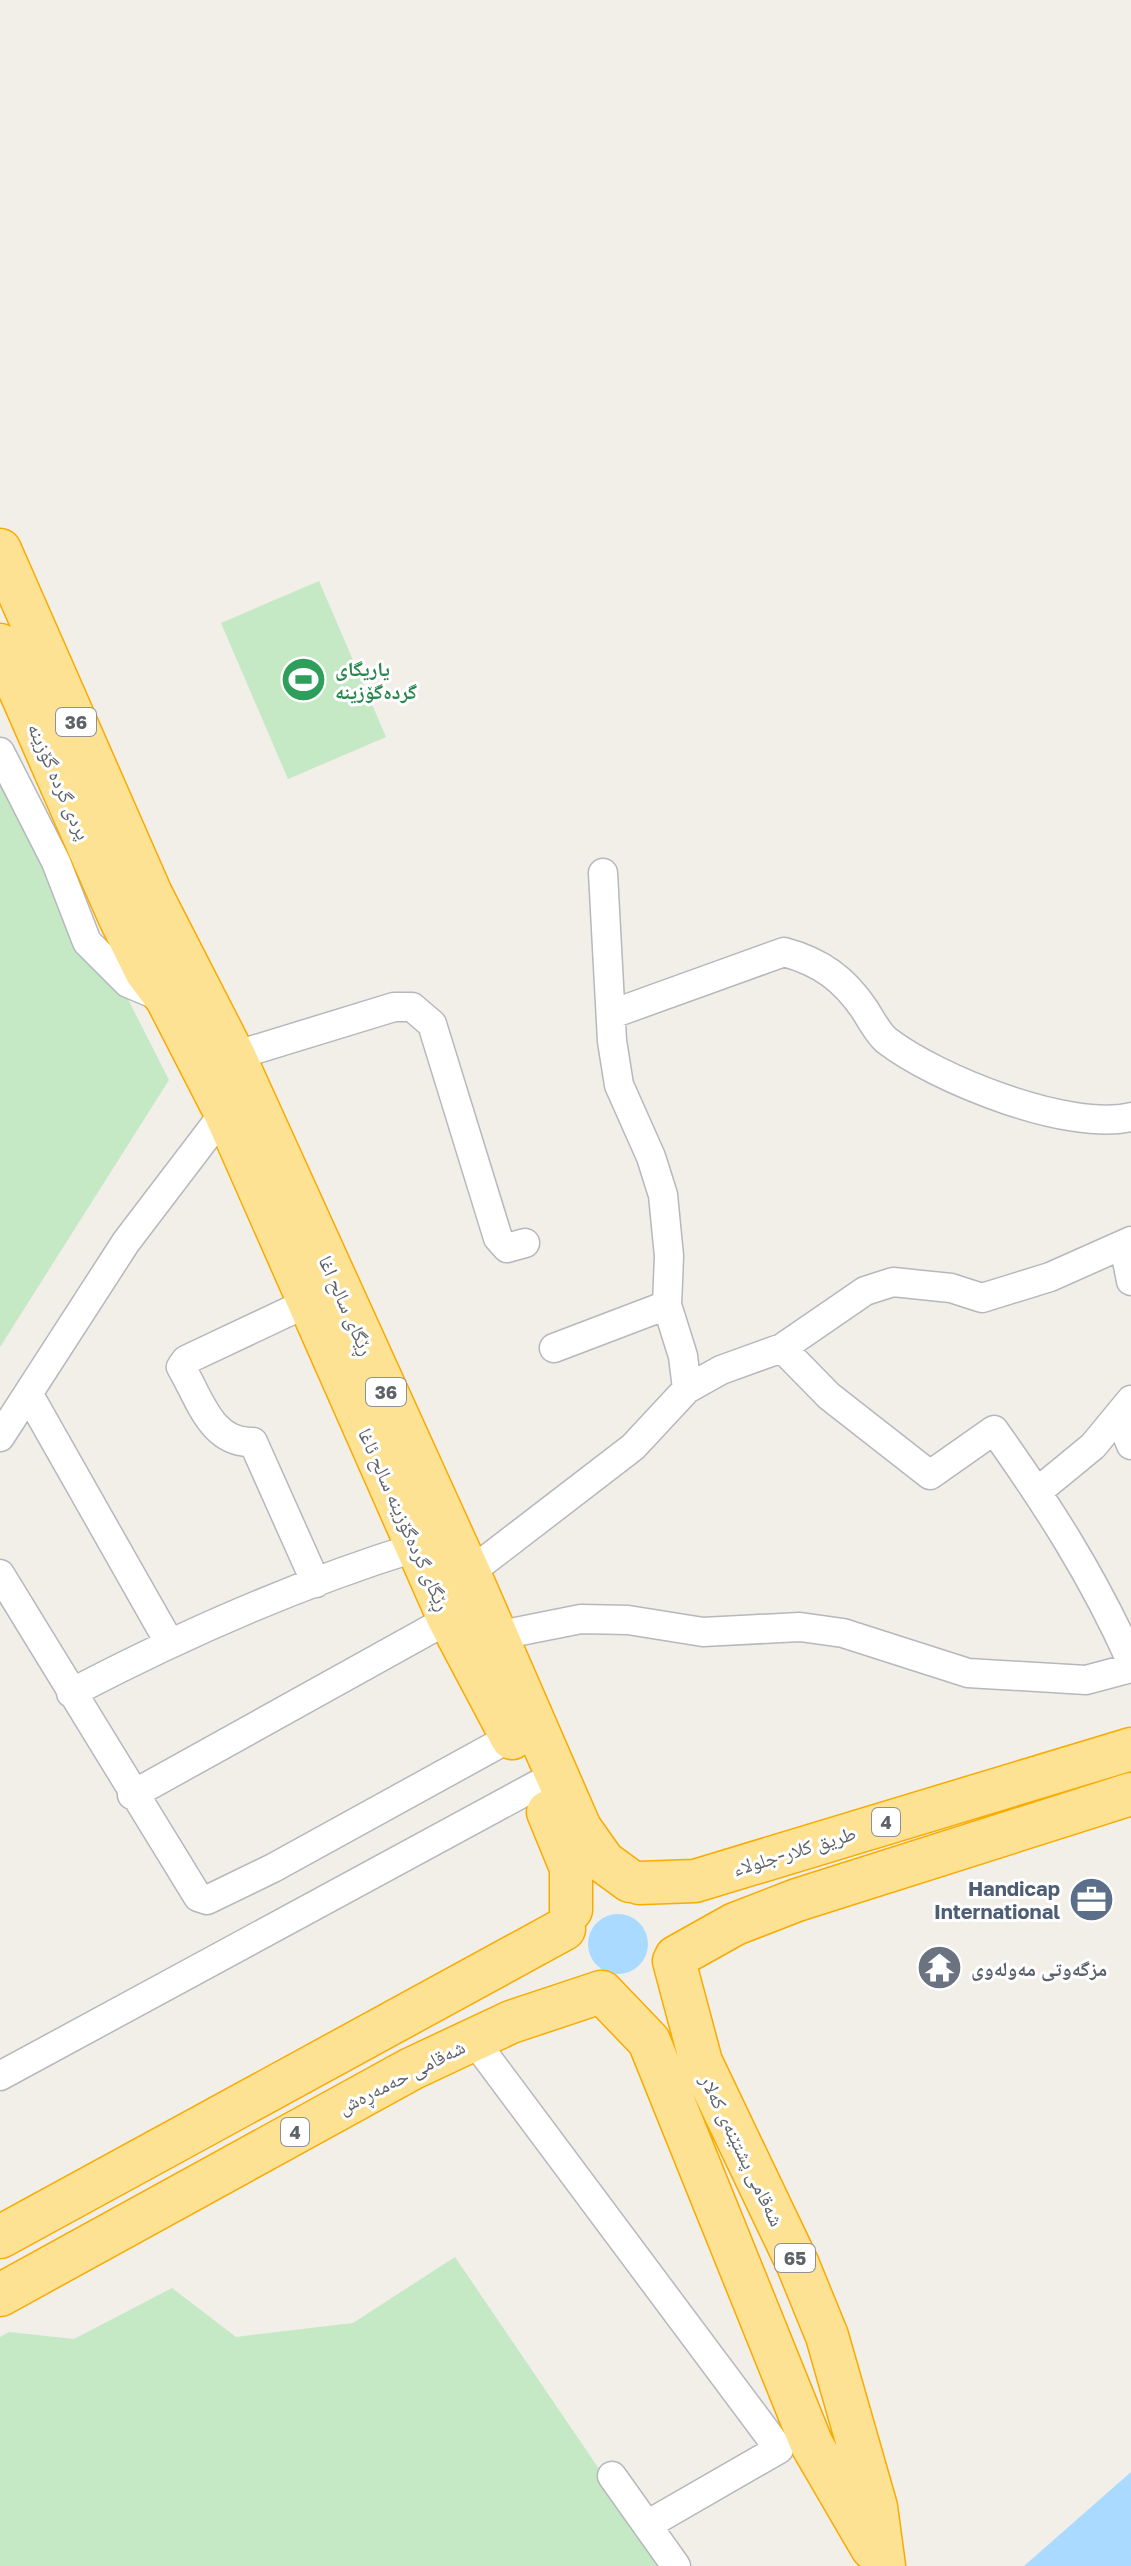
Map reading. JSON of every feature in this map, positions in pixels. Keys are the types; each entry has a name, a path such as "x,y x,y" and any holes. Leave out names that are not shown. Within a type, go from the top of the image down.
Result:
{"highway":[{"name":"36","path":"0,550 135,905"},
{"name":"پردی گردە گۆزینە","path":"0,645 135,905"},
{"name":"ڕێگای گردەگۆزینە سالح ئاغا","path":"135,905 146,971 183,992 225,1112 449,1619 537,1785 571,1868 568,1919"},
{"name":"ڕێگای سالح اغا","path":"183,992 234,1056 469,1573 580,1828 604,1862 635,1882"},
{"name":"طريق كلار-جلولاء","path":"635,1882 695,1881 1131,1749"},
{"path":"1087,1761 1119,1798"},
{"name":"4","path":"602,1992 623,1996 645,1991 662,1978 675,1959 735,1924 797,1900 1119,1798"},
{"name":"4","path":"0,2237 568,1919 590,1890 602,1884 635,1882"},
{"path":"635,1882 664,1900 673,1913 679,1942 675,1959"},
{"path":"568,1919 568,1960 576,1974 602,1992"},
{"name":"شەقامی پشتێنەی کەلار","path":"675,1959 701,2062 798,2265 827,2336 857,2430 876,2507 883,2566"},
{"name":"شەقامی پشتێنەی کەلار","path":"602,1992 649,2041 812,2445 883,2566"},
{"name":"شەقامی حەمەڕەش","path":"0,2295 230,2167 473,2039 511,2022 602,1992"},
{"path":"812,2445 833,2458 851,2448 857,2430"}],"street":[{"path":"0,752 56,862 87,942 128,983 183,992"},
{"path":"603,873 619,1085 651,1157 663,1195 669,1256 667,1305 683,1356 687,1389"},
{"path":"612,1014 784,952 811,960 847,984 884,1038 938,1073 1078,1120 1131,1117"},
{"path":"234,1056 394,1007 420,1011 432,1024 498,1238 507,1248 525,1243"},
{"path":"0,1437 126,1242 225,1112"},
{"path":"469,1573 633,1447 687,1389 721,1370 782,1348 865,1291 893,1282 951,1288 982,1298 1050,1277 1127,1243 1131,1281"},
{"path":"309,1302 186,1360 181,1367 218,1432 230,1441 253,1442 316,1583"},
{"path":"554,1348 667,1305"},
{"path":"782,1348 829,1396 930,1475 994,1430 1100,1592 1131,1661"},
{"path":"29,1395 169,1642"},
{"path":"1037,1492 1093,1446 1125,1408"},
{"path":"1125,1408 1131,1445"},
{"path":"71,1693 169,1642 316,1583 417,1547"},
{"path":"0,1574 190,1889 207,1900 273,1868 511,1737"},
{"path":"132,1795 449,1619"},
{"path":"495,1636 581,1619 628,1620 703,1632 800,1627 843,1633 968,1673 1086,1680 1131,1668"},
{"path":"0,2076 537,1785"},
{"path":"473,2039 779,2449 647,2525"},
{"path":"612,2476 676,2566"}],"green space":[{"name":"یاریگای گردەگۆزینە","path":"319,581 386,737 288,779 221,623"},
{"path":"0,747 169,1080 0,1347"},
{"path":"455,2257 665,2566 0,2566 0,2337 9,2332 74,2339 172,2288 236,2337 353,2323"}],"water":[{"path":"618,1914 639,1923 648,1944 639,1965 618,1974 597,1965 588,1944 597,1923"},
{"path":"1131,2472 1131,2566 1024,2566"}],"place":[{"name":"یاریگای گردەگۆزینە","path":"304,680"},
{"name":"Handicap International","path":"1091,1900"},
{"name":"مزگەوتی مەولەوی","path":"940,1968"}]}
